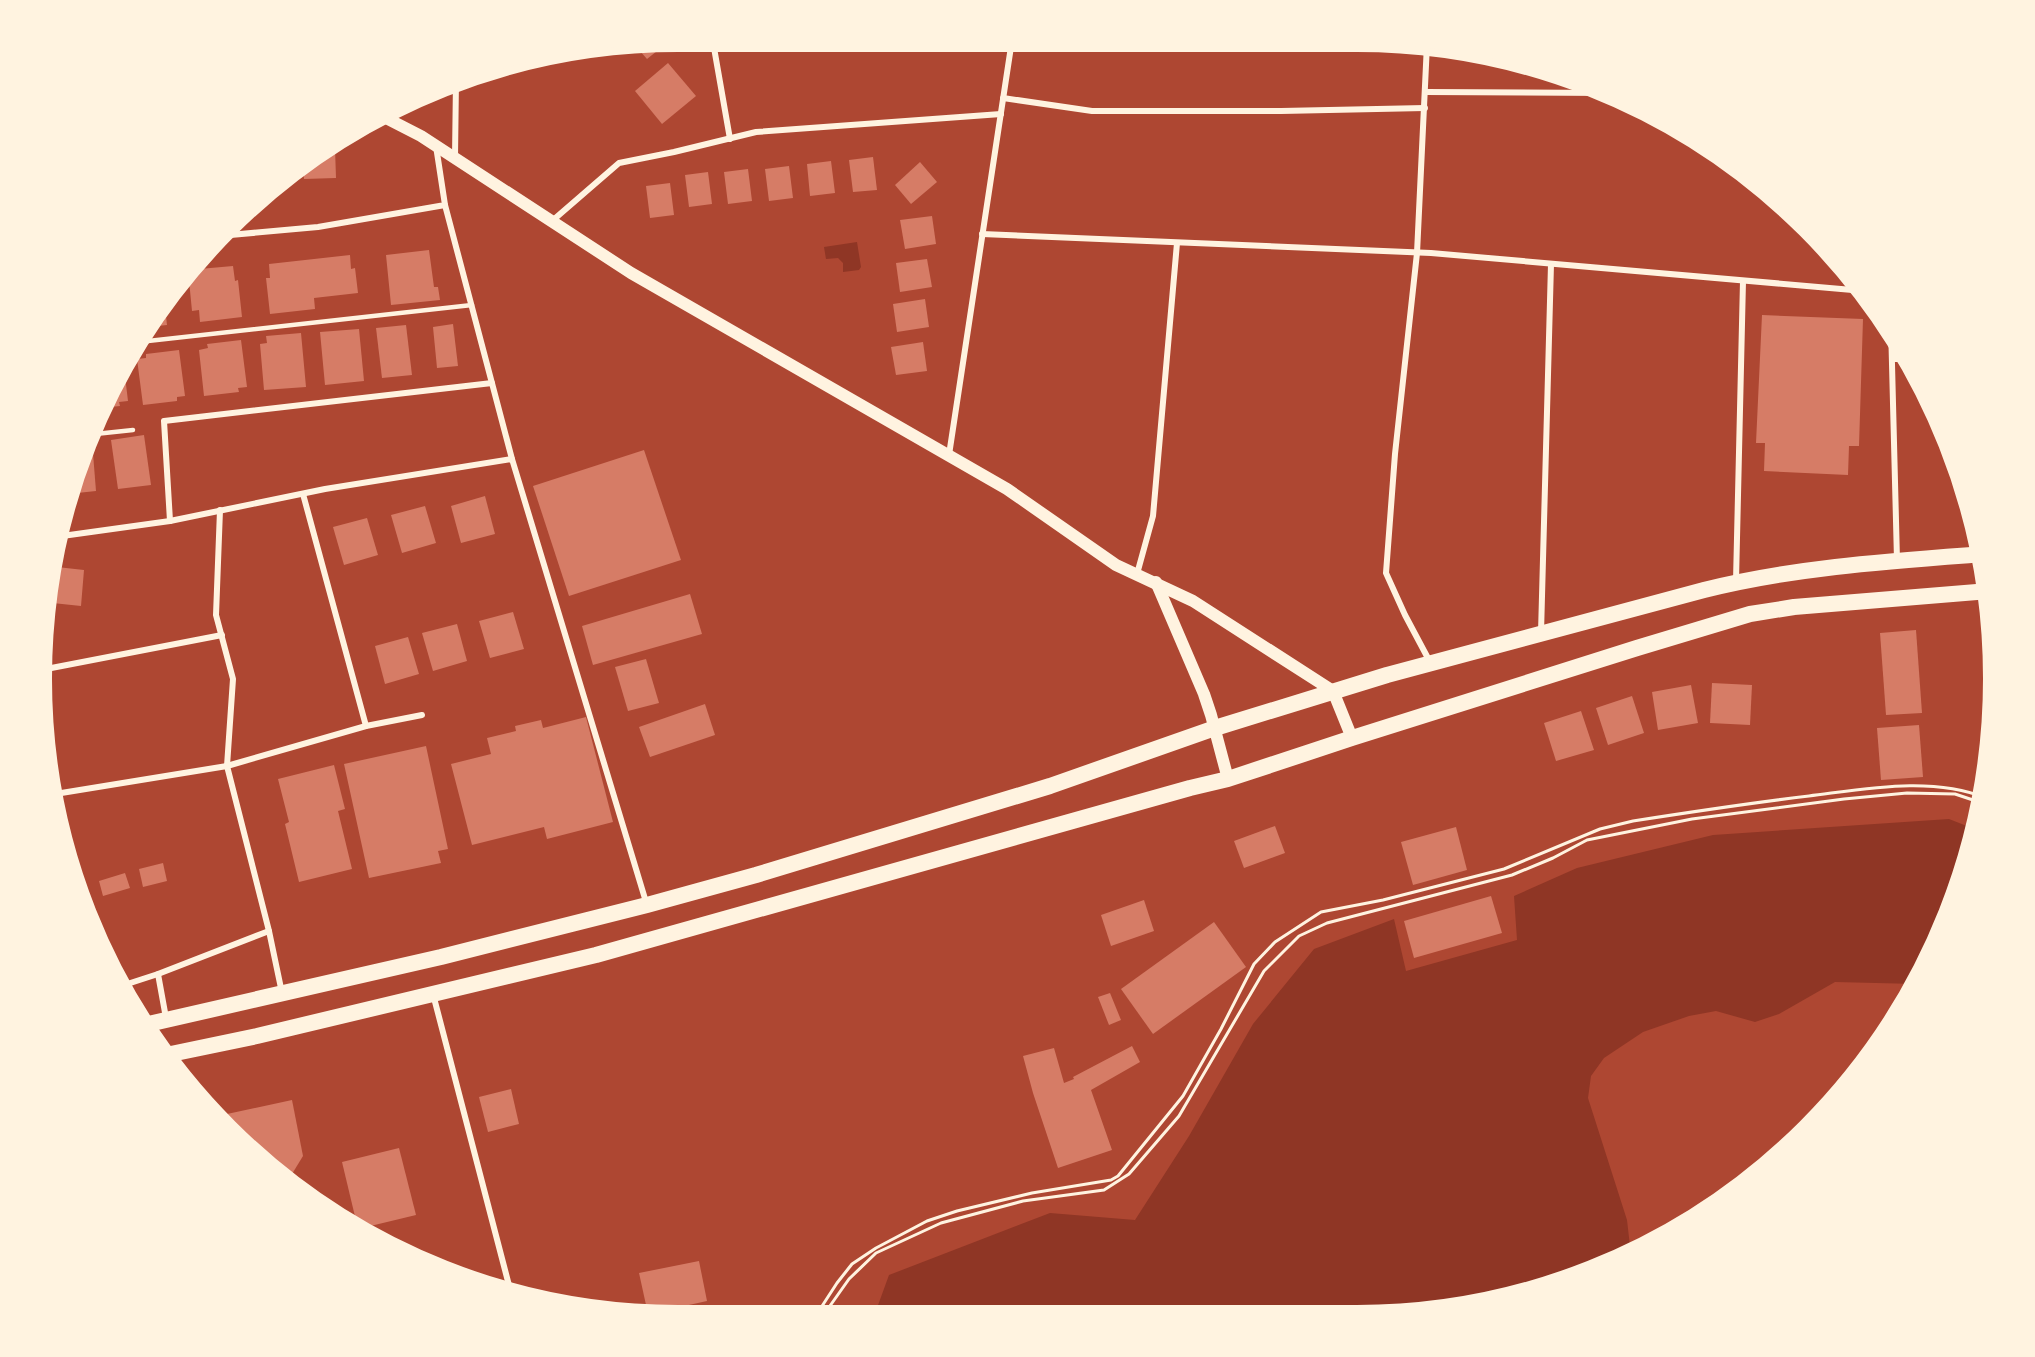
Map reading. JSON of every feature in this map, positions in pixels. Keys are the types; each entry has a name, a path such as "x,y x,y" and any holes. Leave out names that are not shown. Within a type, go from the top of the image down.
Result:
{"highway":[{"path":"151,1024 441,957 647,905 1050,786 1215,728 1430,662 1736,582 1897,561 1975,555"},
{"path":"172,1054 257,1036 596,955 1228,779 1750,614 1794,607 1981,592"}],"main road":[{"path":"388,119 455,158 631,273 1007,489 1116,565 1193,601 1333,692 1352,738"},
{"path":"1156,582 1188,654 1215,728 1228,779"}],"street":[{"path":"713,48 730,139"},
{"path":"949,456 1011,48"},
{"path":"1427,52 1417,253 1395,454 1386,573 1430,662"},
{"path":"455,158 456,89"},
{"path":"1426,92 1590,93"},
{"path":"1004,98 1092,111 1425,108"},
{"path":"551,221 619,163 756,132 1001,114"},
{"path":"435,146 446,206 512,459 647,905"},
{"path":"231,235 318,227 446,206"},
{"path":"982,234 1417,253 1853,290"},
{"path":"1137,574 1153,516 1177,243"},
{"path":"1541,634 1551,264"},
{"path":"1736,582 1743,281"},
{"path":"1892,346 1897,561"},
{"path":"1893,359 1900,359"},
{"path":"170,521 164,421 492,383"},
{"path":"64,536 170,521 303,494 512,459"},
{"path":"303,494 366,726"},
{"path":"220,510 216,615 233,679 227,766 282,993"},
{"path":"48,669 222,635"},
{"path":"59,793 227,766 366,726 422,715"},
{"path":"127,984 269,932"},
{"path":"158,974 167,1020"},
{"path":"433,993 509,1286"}],"lane":[{"path":"146,341 472,305"},
{"path":"97,434 133,430"}],"path":[{"path":"820,1309 852,1264 876,1248 927,1221 1032,1192 1111,1180 1118,1176 1183,1096 1254,964 1275,942 1322,912 1383,900 1504,869 1600,829 1633,821 1873,788 1930,787 1958,790 1976,795"},
{"path":"828,1309 849,1279 876,1253 941,1223 1023,1202 1104,1190 1129,1174 1179,1116 1264,971 1299,936 1327,923 1512,875 1553,858 1587,840 1692,819 1907,793 1955,794 1975,801"}],"shaded area":[{"path":"1357,48 1439,53 1520,69 1598,96 1672,132 1707,154 1772,204 1831,263 1857,295 1903,363 1922,400 1954,476 1966,515 1982,596 1986,637 1986,720 1982,761 1966,842 1954,881 1939,920 1903,994 1881,1029 1831,1094 1772,1153 1740,1179 1672,1225 1635,1244 1559,1276 1520,1288 1439,1304 1398,1308 678,1309 596,1304 515,1288 437,1261 363,1225 328,1203 263,1153 204,1094 154,1029 132,994 96,920 69,842 53,761 49,720 49,637 60,555 81,476 113,400 154,328 204,263 263,204 295,178 363,132 437,96 476,81 555,60 637,49"},
{"path":"857,242 861,267 859,270 843,272 843,263 838,258 826,259 824,247"},
{"path":"1949,819 1969,827 1954,881 1939,920 1908,984 1835,982 1779,1014 1755,1022 1716,1011 1689,1016 1643,1032 1604,1058 1591,1076 1588,1098 1627,1220 1630,1246 1559,1276 1520,1288 1439,1304 1398,1308 877,1309 889,1275 1050,1213 1135,1220 1189,1136 1253,1024 1314,949 1394,919 1406,971 1517,940 1514,896 1577,868 1713,835"}],"building":[{"path":"660,48 647,59 638,49"},
{"path":"668,63 696,96 662,124 635,91"},
{"path":"335,150 336,178 304,179 303,172"},
{"path":"873,157 877,190 853,192 849,160"},
{"path":"831,161 835,193 810,196 807,164"},
{"path":"920,162 937,182 911,204 895,185"},
{"path":"789,166 793,198 769,201 765,169"},
{"path":"748,169 752,201 728,204 724,172"},
{"path":"708,172 712,204 689,207 685,175"},
{"path":"670,183 674,215 650,218 646,186"},
{"path":"932,216 936,244 905,249 900,220"},
{"path":"429,250 434,287 438,287 440,300 391,305 386,255"},
{"path":"350,255 351,269 355,268 358,293 314,298 315,309 270,314 266,278 270,278 269,264"},
{"path":"927,259 932,287 900,292 896,263"},
{"path":"233,266 235,281 238,280 242,317 200,322 199,310 192,311 189,281 199,269"},
{"path":"925,299 929,327 897,332 893,304"},
{"path":"166,312 167,325 155,326"},
{"path":"1762,315 1863,319 1859,446 1849,446 1848,475 1764,471 1765,443 1756,443"},
{"path":"453,324 458,366 437,368 433,327"},
{"path":"406,325 412,375 382,378 376,328"},
{"path":"359,329 364,381 325,385 320,332"},
{"path":"301,333 306,387 264,390 260,344 267,343 266,336"},
{"path":"241,340 247,387 238,388 239,392 204,396 199,350 208,348 207,344"},
{"path":"923,342 927,371 896,375 891,347"},
{"path":"179,350 185,396 177,397 177,401 143,405 137,359 146,358 146,354"},
{"path":"125,377 128,401 119,402 120,406 110,407"},
{"path":"144,435 151,485 118,489 111,440"},
{"path":"92,446 96,491 76,493"},
{"path":"644,450 681,560 569,596 533,486"},
{"path":"485,496 495,534 461,543 451,506"},
{"path":"425,506 436,543 402,553 391,515"},
{"path":"367,518 378,555 344,565 333,527"},
{"path":"58,567 84,570 81,606 52,603"},
{"path":"690,594 702,634 593,665 582,626"},
{"path":"513,612 524,649 490,658 479,621"},
{"path":"457,624 467,661 433,671 422,633"},
{"path":"1916,630 1922,713 1886,715 1880,633"},
{"path":"408,637 419,674 385,684 375,646"},
{"path":"646,659 659,703 628,711 615,667"},
{"path":"1712,683 1752,685 1750,725 1710,723"},
{"path":"1691,685 1698,723 1658,730 1652,692"},
{"path":"1632,696 1644,733 1608,745 1596,708"},
{"path":"705,704 715,735 650,757 639,727"},
{"path":"1581,711 1594,750 1556,761 1544,723"},
{"path":"586,717 613,822 547,839 544,827 472,845 451,764 491,754 487,738 516,731 515,726 541,720 543,728"},
{"path":"1919,725 1923,777 1881,780 1877,728"},
{"path":"426,746 448,849 438,851 441,863 369,878 344,764"},
{"path":"334,765 345,809 338,811 352,869 299,882 285,824 289,822 278,779"},
{"path":"1275,826 1285,853 1244,868 1234,841"},
{"path":"1456,827 1467,870 1413,885 1401,842"},
{"path":"163,863 167,881 143,887 139,869"},
{"path":"125,873 130,888 103,896 99,881"},
{"path":"1491,896 1502,933 1414,958 1404,921"},
{"path":"1144,900 1154,931 1111,946 1101,915"},
{"path":"1214,922 1246,967 1153,1034 1121,989"},
{"path":"1110,993 1121,1020 1109,1025 1098,997"},
{"path":"1132,1046 1140,1062 1091,1090 1112,1150 1058,1168 1023,1056 1054,1048 1064,1083"},
{"path":"511,1089 519,1124 488,1132 479,1097"},
{"path":"292,1100 303,1156 292,1174 289,1174 263,1153 228,1119 227,1114"},
{"path":"399,1148 416,1215 367,1227 356,1221 342,1162"},
{"path":"699,1261 707,1301 671,1309 647,1308 639,1273"}]}
